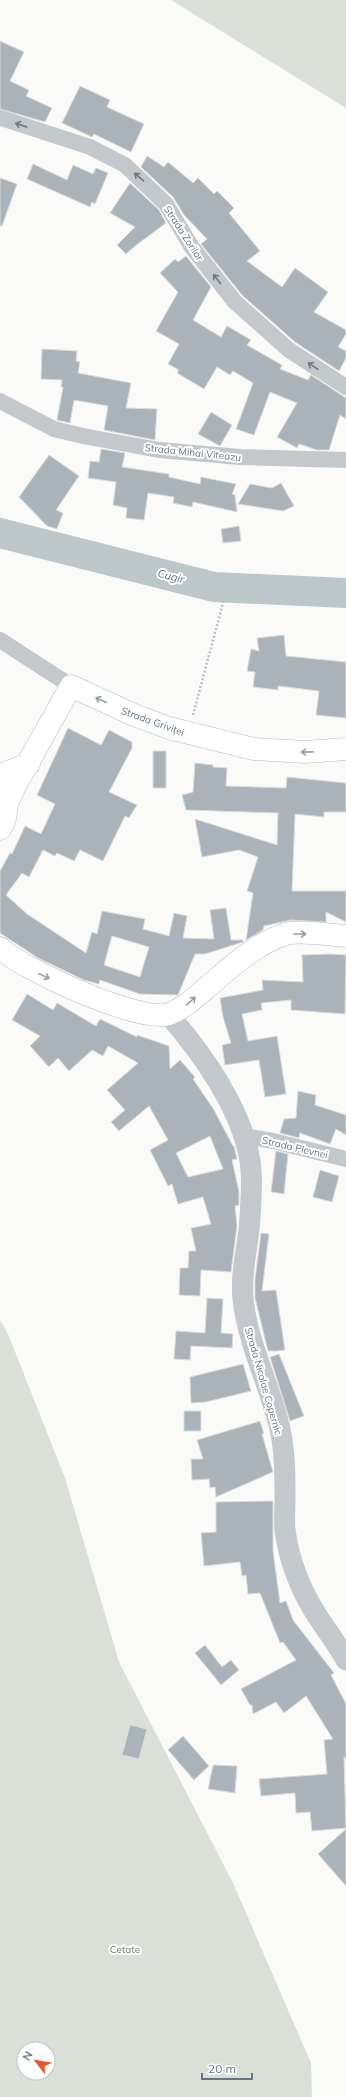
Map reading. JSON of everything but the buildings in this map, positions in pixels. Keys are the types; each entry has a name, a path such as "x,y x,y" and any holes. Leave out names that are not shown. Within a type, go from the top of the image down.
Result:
{"main road":[{"name":"Strada Griviței","path":"71,686 134,716 169,728 254,749 306,752 346,749"},
{"path":"0,829 6,816 3,798 15,786 29,764 71,686"},
{"path":"0,775 29,764"},
{"path":"3,956 44,976 92,996 155,1016 168,1014 184,1007 255,949 286,934 346,936"}],"street":[{"name":"Strada Zorilor","path":"0,118 90,147 125,165 146,183 166,204 190,246 235,302 289,350 346,387"},
{"name":"Strada Mihai Viteazu","path":"0,401 54,429 159,450 240,457 346,460"},
{"name":"Strada Griviței","path":"0,640 71,686"},
{"name":"Strada Nicolae Copernic","path":"168,1014 189,1040 222,1089 244,1136 250,1161 252,1187 250,1225 243,1271 243,1299 255,1352 272,1401 280,1430 285,1477 285,1529 294,1567 305,1595 346,1660"},
{"name":"Strada Plevnei","path":"244,1136 272,1141 346,1159"}],"path":[{"path":"189,733 194,708 224,599"}],"green space":[{"path":"171,0 346,0 346,108"},
{"name":"Cetate","path":"0,1320 8,1334 65,1478 119,1662 233,1883 311,2063 312,2097 0,2097"}],"waterway":[{"name":"Cugir","path":"0,533 214,587 346,593"}]}
